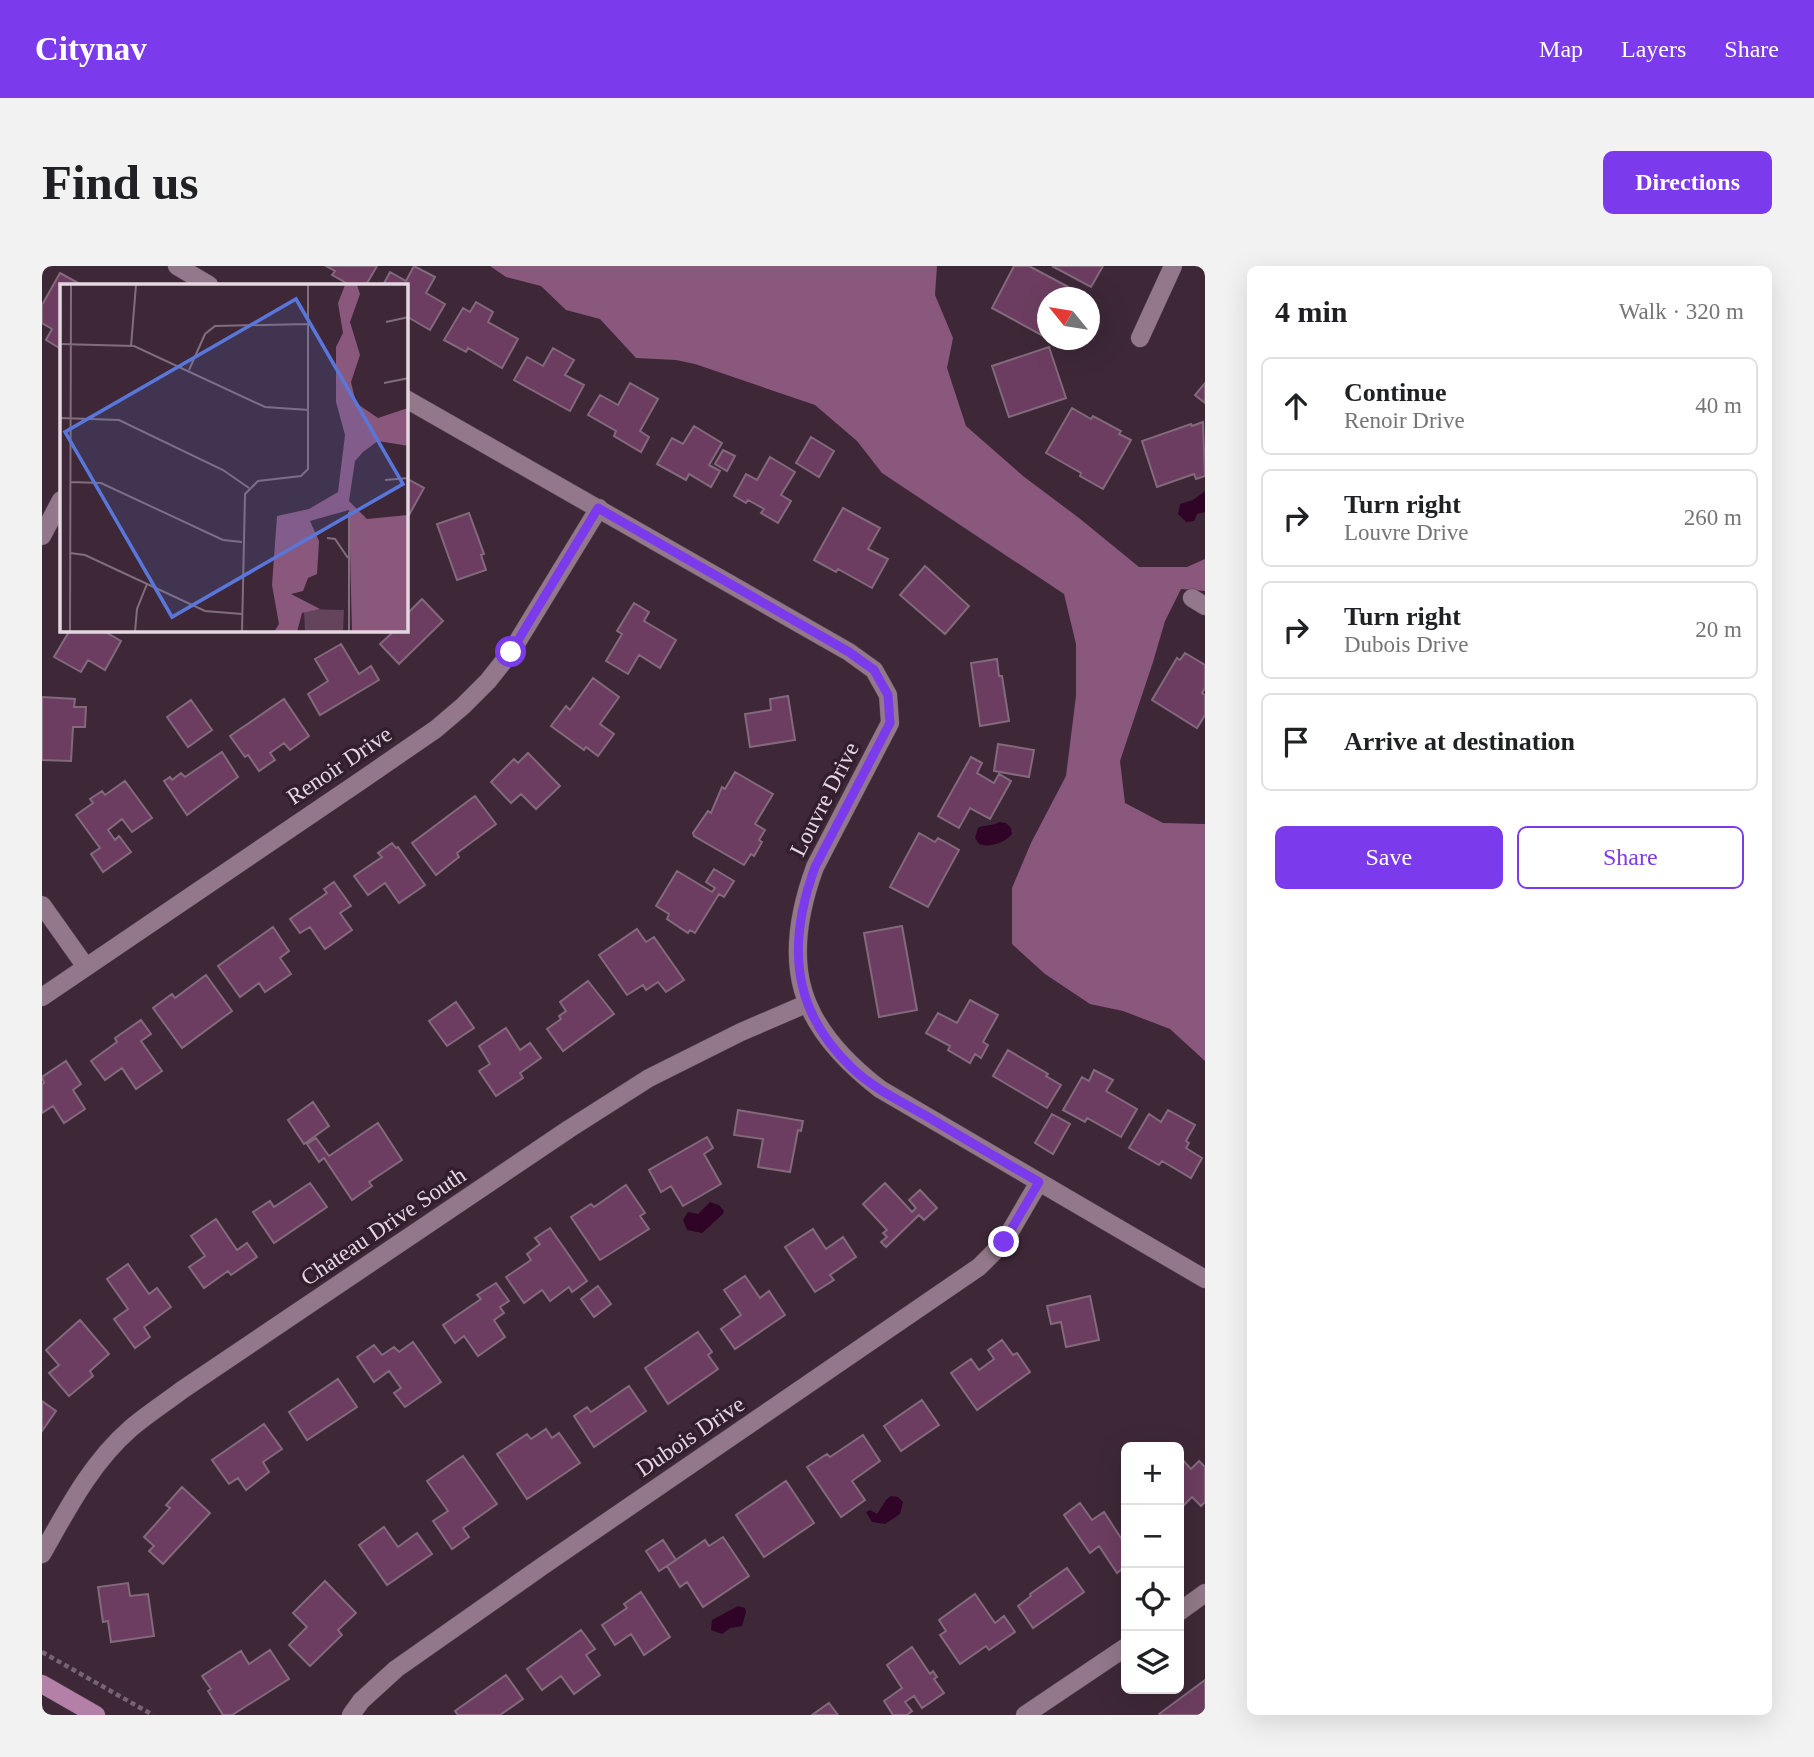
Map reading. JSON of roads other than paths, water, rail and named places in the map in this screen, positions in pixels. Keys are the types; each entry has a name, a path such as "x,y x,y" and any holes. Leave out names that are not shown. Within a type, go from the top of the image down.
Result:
{"main road":[{"path":"42,1684 96,1715"}],"street":[{"path":"1140,338 1173,266"},
{"path":"184,275 206,284"},
{"name":"Louvre Drive","path":"408,400 849,652 874,670 888,695 890,723 815,867 807,888 797,944 797,966 806,1004 823,1035 852,1068 880,1089 1205,1279"},
{"path":"42,536 60,502"},
{"name":"Renoir Drive","path":"42,997 392,759 463,706 511,652 598,508"},
{"path":"42,905 86,967"},
{"name":"Chateau Drive South","path":"42,1553 82,1484 107,1452 129,1430 182,1390 649,1078 741,1032 806,1004"},
{"name":"Dubois Drive","path":"351,1715 361,1701 396,1670 544,1565 979,1267 1004,1242 1039,1182"},
{"path":"1184,1608 1205,1593"},
{"path":"1024,1715 1121,1650"}]}
